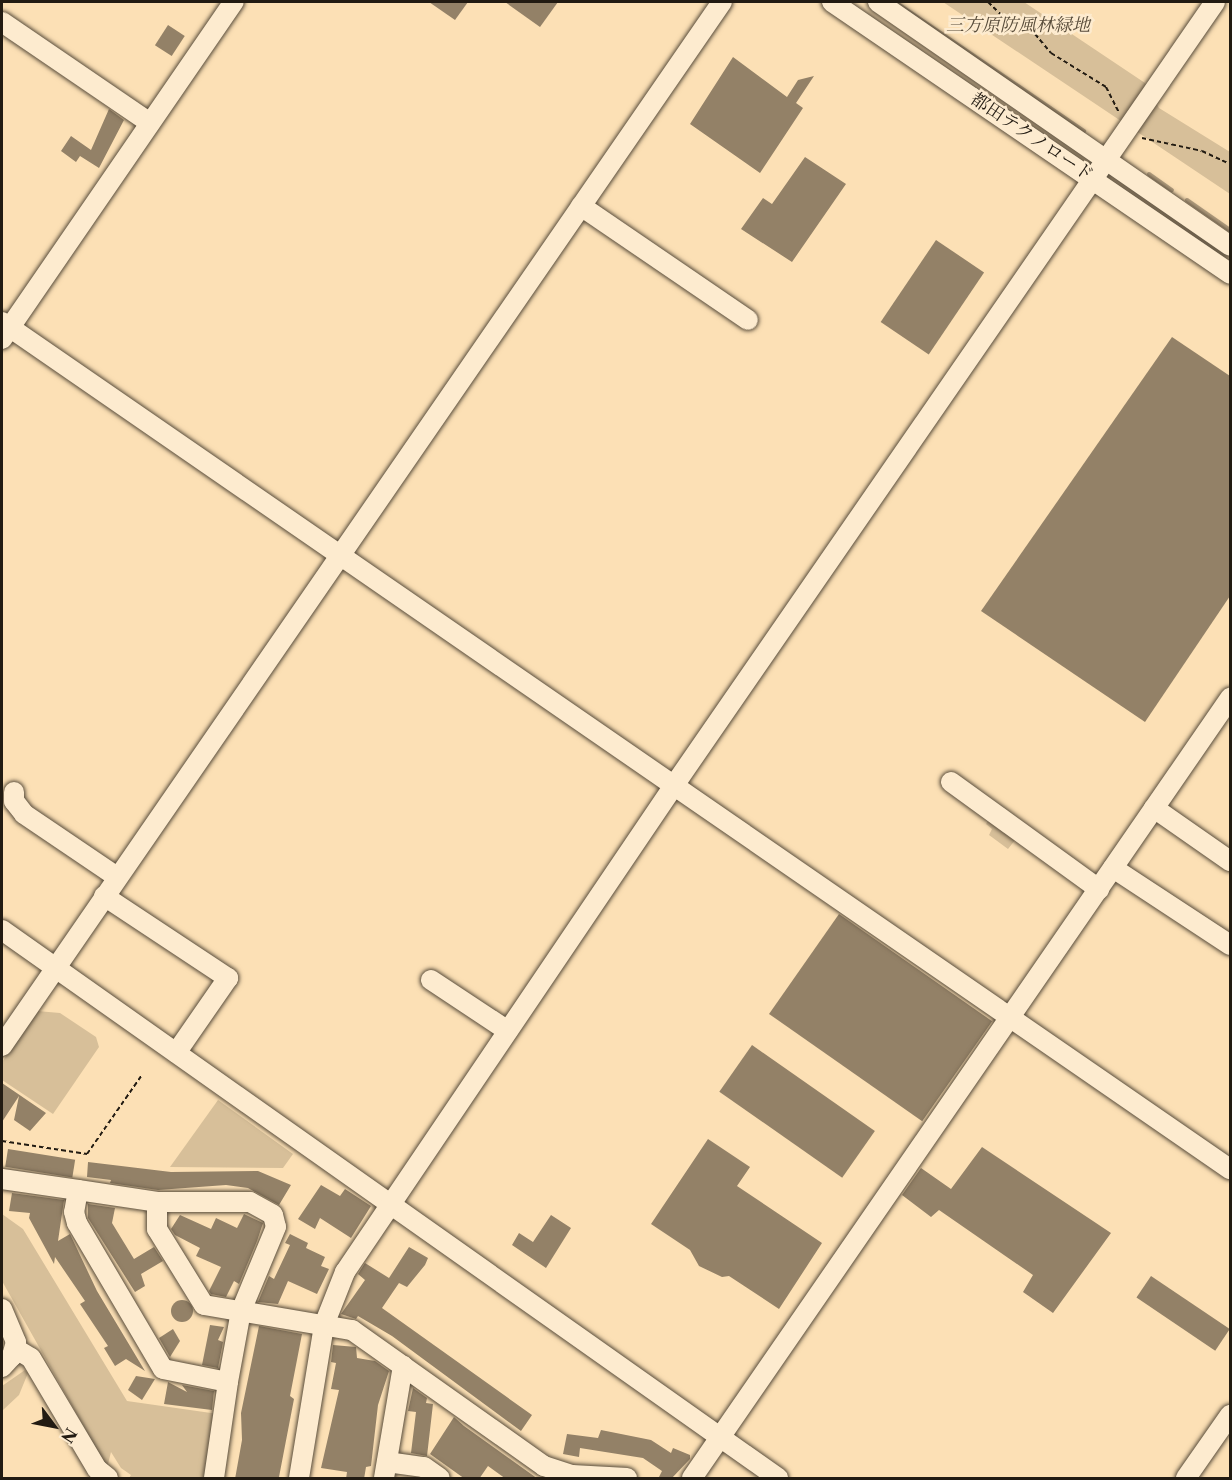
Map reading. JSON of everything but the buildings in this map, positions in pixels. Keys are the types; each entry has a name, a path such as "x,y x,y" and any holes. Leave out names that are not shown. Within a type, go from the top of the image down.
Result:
{"street":[{"path":"234,2 4,330 341,555 1012,1015 1230,1169"},
{"path":"2,1046 9,1022 55,968 722,2"},
{"name":"都田テクノロード","path":"832,2 1230,274"},
{"name":"都田テクノロード","path":"878,2 1108,158 1230,246"},
{"path":"299,1479 324,1326 345,1272 675,784 1108,158 1132,137 1215,2"},
{"path":"2,22 150,123"},
{"path":"581,206 748,320"},
{"path":"692,1479 1230,698"},
{"path":"951,782 1099,889"},
{"path":"14,792 14,801 24,814 117,877"},
{"path":"1154,808 1230,861"},
{"path":"1113,868 1230,945"},
{"path":"104,896 228,978 176,1053"},
{"path":"2,930 778,1479"},
{"path":"431,980 508,1031"},
{"path":"2,1179 157,1202 250,1202 273,1215 276,1227 242,1311 228,1382 214,1479"},
{"path":"78,1190 77,1223 164,1369 228,1382"},
{"path":"157,1202 157,1229 202,1303 352,1330 544,1466 572,1474 627,1479"},
{"path":"2,1311 15,1334 16,1349 2,1367"},
{"path":"16,1349 31,1358 97,1469 108,1479"},
{"path":"403,1366 385,1470 424,1467 440,1479"},
{"path":"1186,1479 1230,1415"}],"path":[{"path":"988,2 1008,21 1035,34 1051,53 1106,87 1132,137 1202,151 1230,164"},
{"path":"2,1140 87,1154 142,1075"}],"green space":[{"name":"三方原防風林緑地","path":"943,2 1024,2 1145,83 1159,108 1230,152 1230,194"},
{"path":"992,815 1019,835 1008,849 989,835 992,829 986,824"},
{"path":"37,1011 60,1013 96,1037 99,1047 53,1114 2,1080 2,1062"},
{"path":"218,1100 293,1154 283,1168 170,1167"},
{"path":"2,1214 23,1229 127,1401 218,1414 209,1478 129,1478 131,1475 121,1468 111,1452 107,1468 2,1281"},
{"path":"25,1370 28,1373 19,1395 2,1411 2,1386"}],"waterway":[{"path":"895,2 1084,131"},
{"path":"1149,174 1172,190"},
{"path":"1187,200 1230,230"}]}
